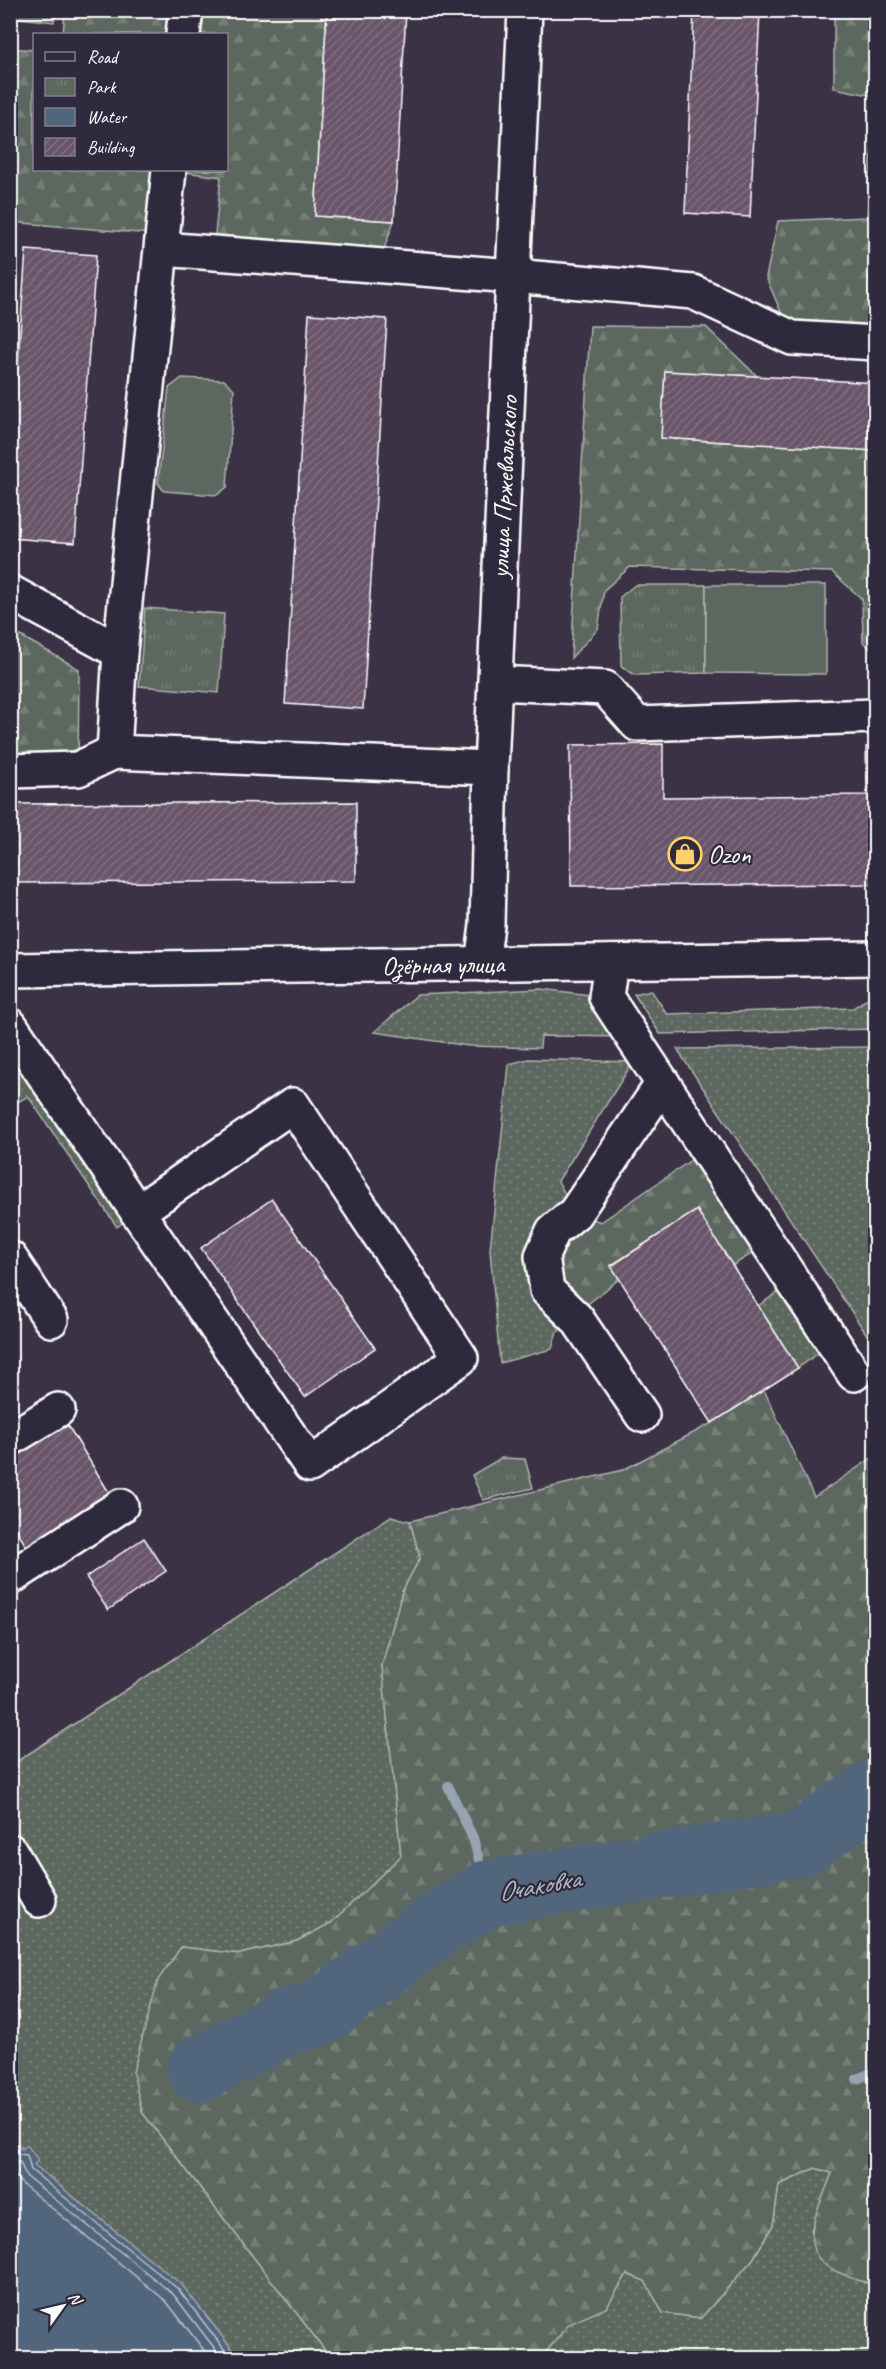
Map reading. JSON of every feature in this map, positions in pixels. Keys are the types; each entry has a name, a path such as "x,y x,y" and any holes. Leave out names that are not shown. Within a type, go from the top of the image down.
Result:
{"street":[{"path":"183,33 186,10"},
{"name":"улица Пржевальского","path":"482,964 487,925 491,768 525,10"},
{"path":"114,752 120,652 169,171"},
{"path":"162,249 693,292 792,338 876,343"},
{"path":"10,592 120,652"},
{"path":"495,683 605,688 637,724 876,716"},
{"path":"10,771 78,769 114,752 491,768"},
{"name":"Озёрная улица","path":"11,970 876,958"},
{"path":"611,962 606,997 854,1374"},
{"path":"10,989 11,970"},
{"path":"10,1025 137,1212 310,1465 461,1358 293,1105 137,1212"},
{"path":"642,1414 577,1318 547,1290 542,1256 553,1231 575,1213 663,1083"},
{"path":"10,1258 51,1320"},
{"path":"10,1439 58,1410"},
{"path":"10,1578 121,1506"},
{"path":"10,1851 39,1900"}],"green space":[{"path":"11,10 56,11 54,22 11,17"},
{"path":"65,11 327,11 315,216 394,221 378,266 213,253 221,177 177,171 228,171 228,33 63,33"},
{"path":"834,11 875,11 875,96 834,88"},
{"path":"10,48 33,50 33,171 170,171 162,235 11,222"},
{"path":"875,104 875,343 792,338 766,277 778,221 867,217"},
{"path":"590,326 706,327 757,376 665,371 662,438 875,451 875,653 863,642 862,599 832,572 630,567 604,590 598,629 571,658"},
{"path":"182,378 224,380 234,389 227,487 217,495 164,491 158,483 169,388"},
{"path":"635,585 706,585 706,673 635,675 621,666 620,597"},
{"path":"706,585 826,585 826,674 706,673"},
{"path":"145,608 224,614 219,693 139,686"},
{"path":"10,630 79,669 78,769 11,771"},
{"path":"542,989 606,997 633,1037 541,1036 540,1048 469,1046 374,1032 417,995"},
{"path":"651,990 667,1014 853,1008 867,999 871,990 875,991 875,1029 660,1034 634,994"},
{"path":"876,1047 875,1347 677,1049"},
{"path":"10,1049 125,1221 117,1227 28,1096 11,1106"},
{"path":"528,1059 633,1062 558,1181 575,1213 577,1319 557,1332 552,1349 500,1363 490,1250 509,1064"},
{"path":"694,1158 753,1253 732,1266 697,1211 611,1265 619,1279 584,1307 562,1283 558,1262 559,1245 584,1216 601,1222"},
{"path":"780,1291 820,1352 798,1368 758,1306"},
{"path":"764,1390 814,1497 875,1456 875,2282 853,2279 840,2273 825,2264 816,2254 812,2242 812,2229 832,2173 815,2168 779,2185 773,2225 753,2259 701,2318 663,2313 645,2281 627,2274 606,2308 569,2324 541,2358 331,2358 142,2112 133,2072 158,1980 181,1947 240,1954 297,1941 331,1923 401,1856 382,1666 402,1592 420,1558 410,1521 623,1470 712,1423"},
{"path":"501,1458 525,1459 533,1488 483,1500 472,1475"},
{"path":"391,1516 410,1521 420,1558 402,1592 382,1666 401,1856 331,1923 297,1941 240,1954 181,1947 142,2112 331,2358 239,2358 182,2285 33,2164 27,2145 22,2149 17,2144 11,2149 10,1766"},
{"path":"815,2168 832,2173 811,2230 864,2283 875,2282 875,2358 541,2358 569,2324 606,2307 627,2274 645,2281 663,2313 701,2318 753,2259 773,2225 779,2185"}],"water":[{"path":"17,2144 22,2149 27,2145 38,2160 34,2165 182,2285 239,2358 11,2358 10,2149"}],"building":[{"path":"327,10 406,10 394,221 315,216"},
{"path":"694,10 760,10 750,217 685,213"},
{"path":"26,250 96,255 75,543 10,538 10,471"},
{"path":"309,314 387,319 363,709 285,704"},
{"path":"665,371 876,383 876,451 661,438"},
{"path":"663,744 663,797 867,795 866,747 876,747 876,884 571,886 570,745"},
{"path":"356,802 356,881 10,883 10,804"},
{"path":"272,1199 375,1348 305,1397 201,1248"},
{"path":"697,1210 798,1368 712,1423 611,1266"},
{"path":"64,1419 110,1494 26,1546 10,1519 10,1452"},
{"path":"144,1538 166,1571 108,1610 86,1577"}],"waterway":[{"path":"448,1786 473,1838 488,1893"},
{"name":"Очаковка","path":"200,2069 285,2023 322,2012 434,1927 488,1893 802,1843 876,1791"},
{"path":"857,2079 876,2071"}],"place":[{"name":"Ozon","path":"685,854"}]}
